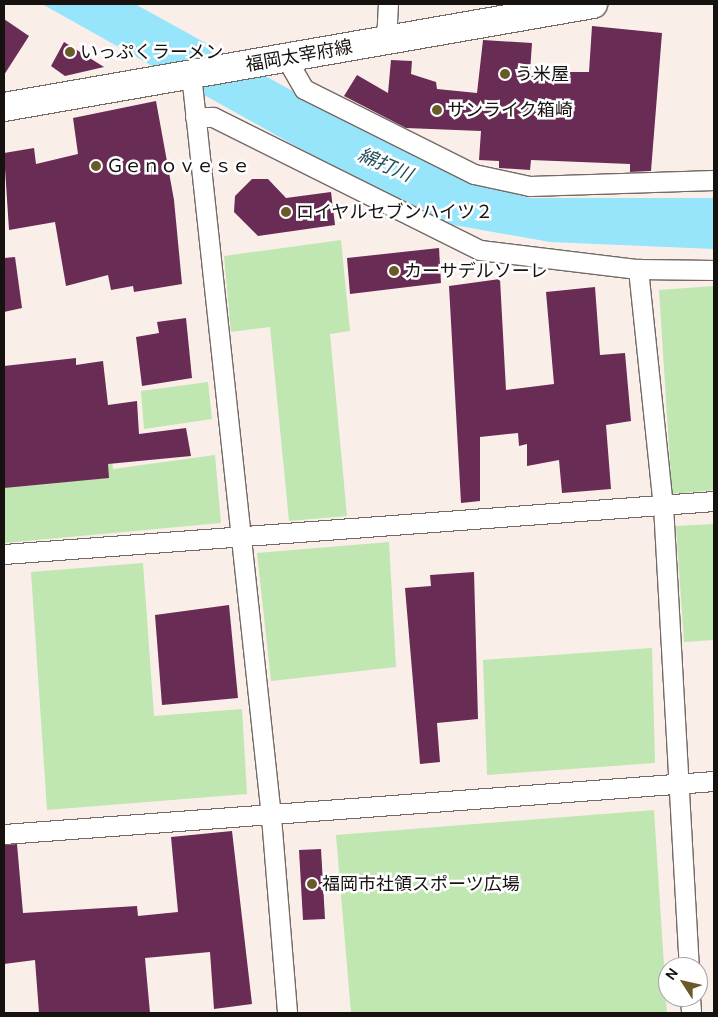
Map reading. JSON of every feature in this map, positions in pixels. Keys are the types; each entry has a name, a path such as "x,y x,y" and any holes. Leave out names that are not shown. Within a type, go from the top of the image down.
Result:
{"main road":[{"name":"福岡太宰府線","path":"4,107 160,80 192,84 280,59 594,4"}],"street":[{"path":"386,41 388,4"},
{"path":"280,59 304,89 474,174 530,186 714,180"},
{"path":"192,84 270,817 287,1013"},
{"path":"195,117 213,117 480,250 638,270 714,270"},
{"path":"638,270 662,505 688,957"},
{"path":"4,554 239,538 714,501"},
{"path":"4,834 270,817 714,781"}],"green space":[{"path":"341,240 350,331 330,334 347,516 289,521 270,327 231,332 224,256"},
{"path":"714,286 714,490 672,494 659,290"},
{"path":"208,382 212,419 144,429 141,391"},
{"path":"110,436 113,469 215,455 221,523 4,543 4,449"},
{"path":"714,524 714,640 684,642 676,526"},
{"path":"389,542 396,667 271,681 257,553"},
{"path":"143,563 154,716 242,709 247,794 47,810 31,572"},
{"path":"652,648 655,763 487,775 483,660"},
{"path":"654,810 663,957 658,957 658,1007 667,1007 667,1013 351,1013 336,835"}],"water":[{"name":"綿打川","path":"42,4 135,4 367,132 470,182 531,198 714,198 714,249 550,242 448,224 340,171"}],"building":[{"path":"4,19 29,36 4,75"},
{"path":"592,26 662,33 651,171 630,172 630,164 531,160 530,170 499,168 499,161 479,160 481,131 406,128 344,96 357,75 388,93 391,60 412,61 411,74 436,82 437,89 477,93 483,40 532,43 530,72 589,72"},
{"name":"いっぷくラーメン","path":"64,42 104,67 65,76 51,66"},
{"path":"156,101 174,200 182,284 134,292 133,286 111,290 108,275 66,286 55,222 9,230 4,153 34,148 36,164 78,154 73,118"},
{"name":"ロイヤルセブンハイツ２","path":"252,179 268,179 286,198 331,192 335,225 258,236 234,212 235,196"},
{"name":"カーサデルソーレ","path":"439,248 441,283 350,294 347,258"},
{"path":"15,257 22,308 4,312 4,258"},
{"path":"500,279 506,390 554,384 546,292 595,287 600,355 625,353 631,421 606,425 611,489 562,493 559,460 527,466 527,444 519,446 518,433 480,437 480,501 461,503 449,286"},
{"path":"186,318 192,378 142,386 136,337 159,333 157,322"},
{"path":"76,358 76,365 103,361 108,405 137,401 139,434 186,428 191,456 108,464 109,478 4,488 4,366"},
{"path":"474,572 478,719 437,723 440,762 420,764 405,588 431,586 430,575"},
{"path":"229,605 238,698 162,705 155,615"},
{"path":"232,831 252,1004 214,1009 210,952 145,958 150,1013 39,1013 35,960 4,964 4,845 17,844 23,913 137,906 138,916 178,912 171,837"},
{"name":"福岡市社領スポーツ広場","path":"321,849 325,919 303,920 299,850"}],"place":[{"name":"いっぷくラーメン","path":"70,52"},
{"name":"う米屋","path":"505,74"},
{"name":"サンライク箱崎","path":"437,110"},
{"name":"Ｇｅｎｏｖｅｓｅ","path":"96,166"},
{"name":"ロイヤルセブンハイツ２","path":"286,212"},
{"name":"カーサデルソーレ","path":"394,271"},
{"name":"福岡市社領スポーツ広場","path":"312,884"}]}
